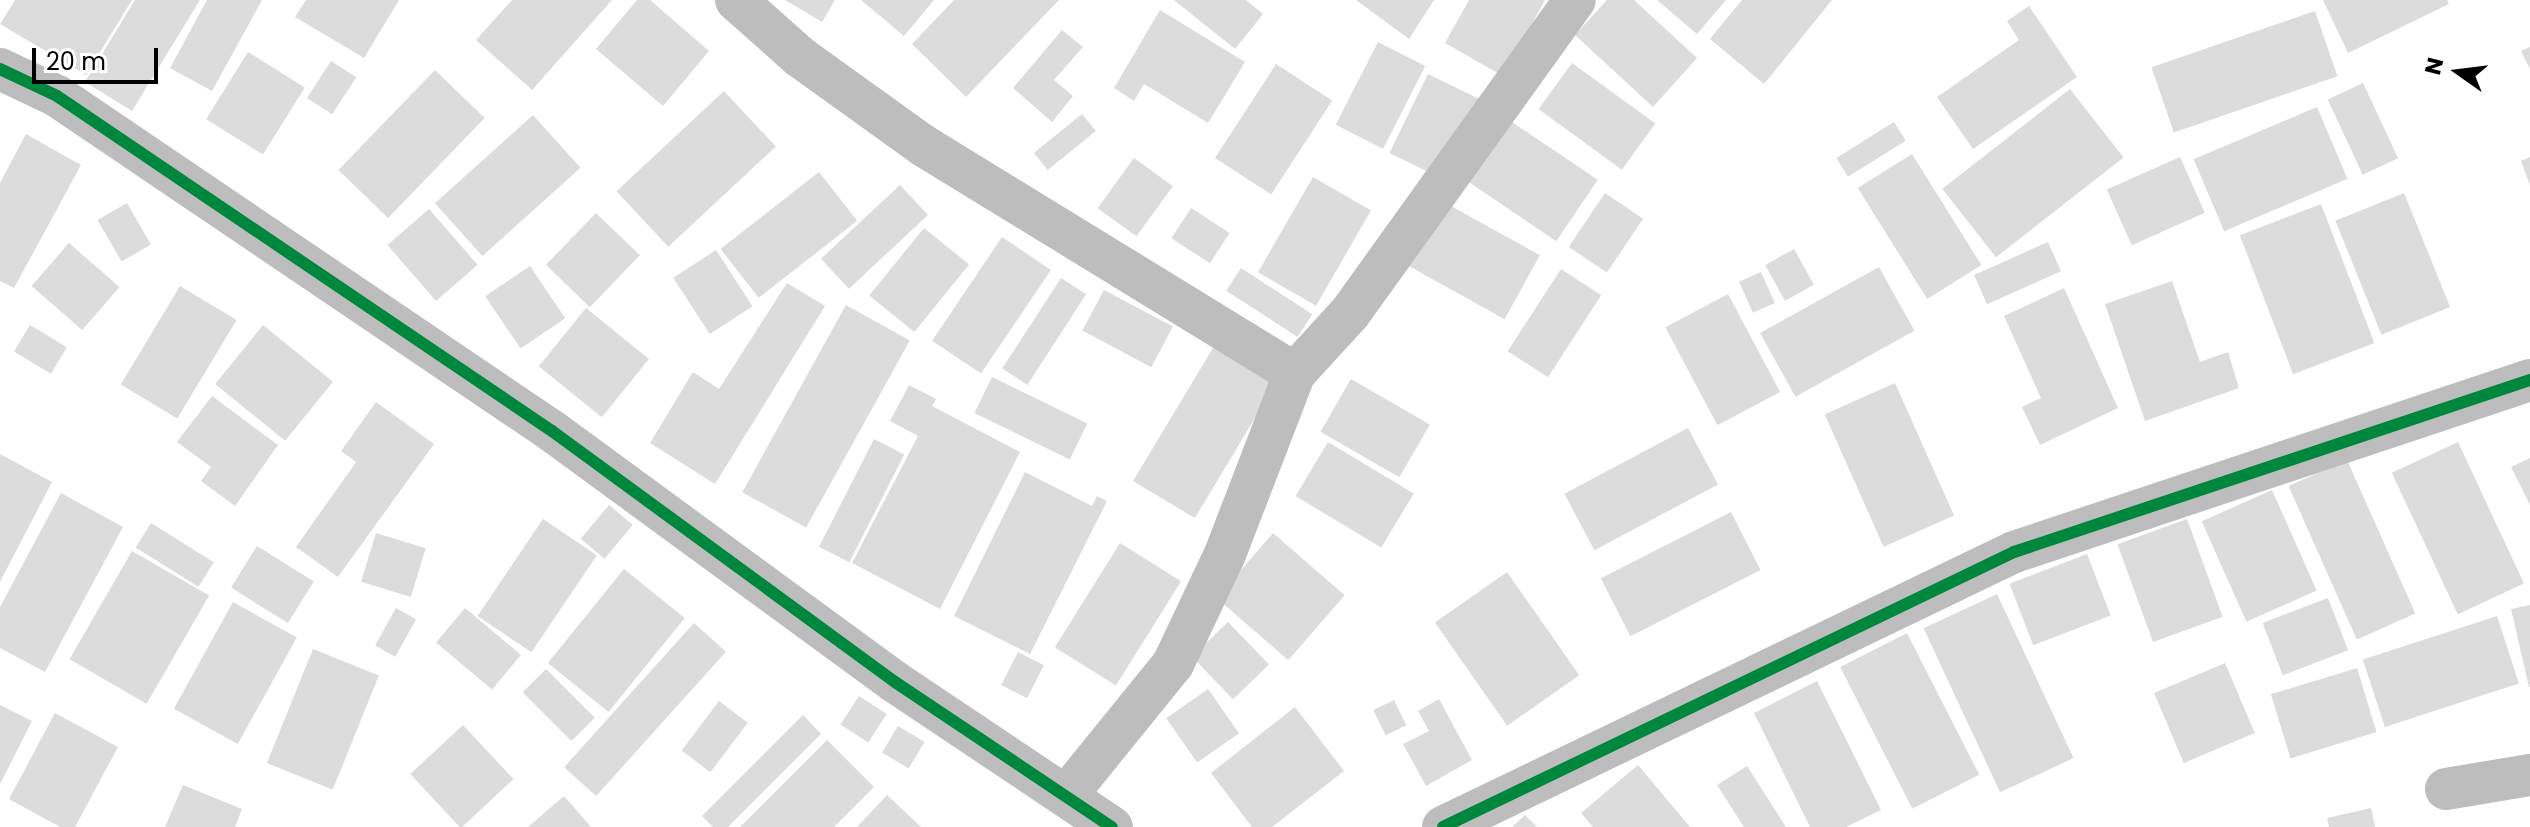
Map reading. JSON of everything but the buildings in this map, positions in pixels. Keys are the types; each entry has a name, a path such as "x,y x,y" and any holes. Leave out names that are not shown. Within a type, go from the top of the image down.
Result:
{"street":[{"path":"736,0 800,57 924,146 1295,373"},
{"path":"1066,796 1173,664 1225,554 1295,373 1350,313 1575,0"},
{"path":"0,69 57,96 552,431 895,682 1112,827"},
{"path":"1443,827 2014,552 2530,380"},
{"path":"2446,789 2530,775"}],"cycle path":[{"path":"0,69 57,96 552,431 895,682 1112,827"},
{"path":"1443,827 2014,552 2530,380"}]}
